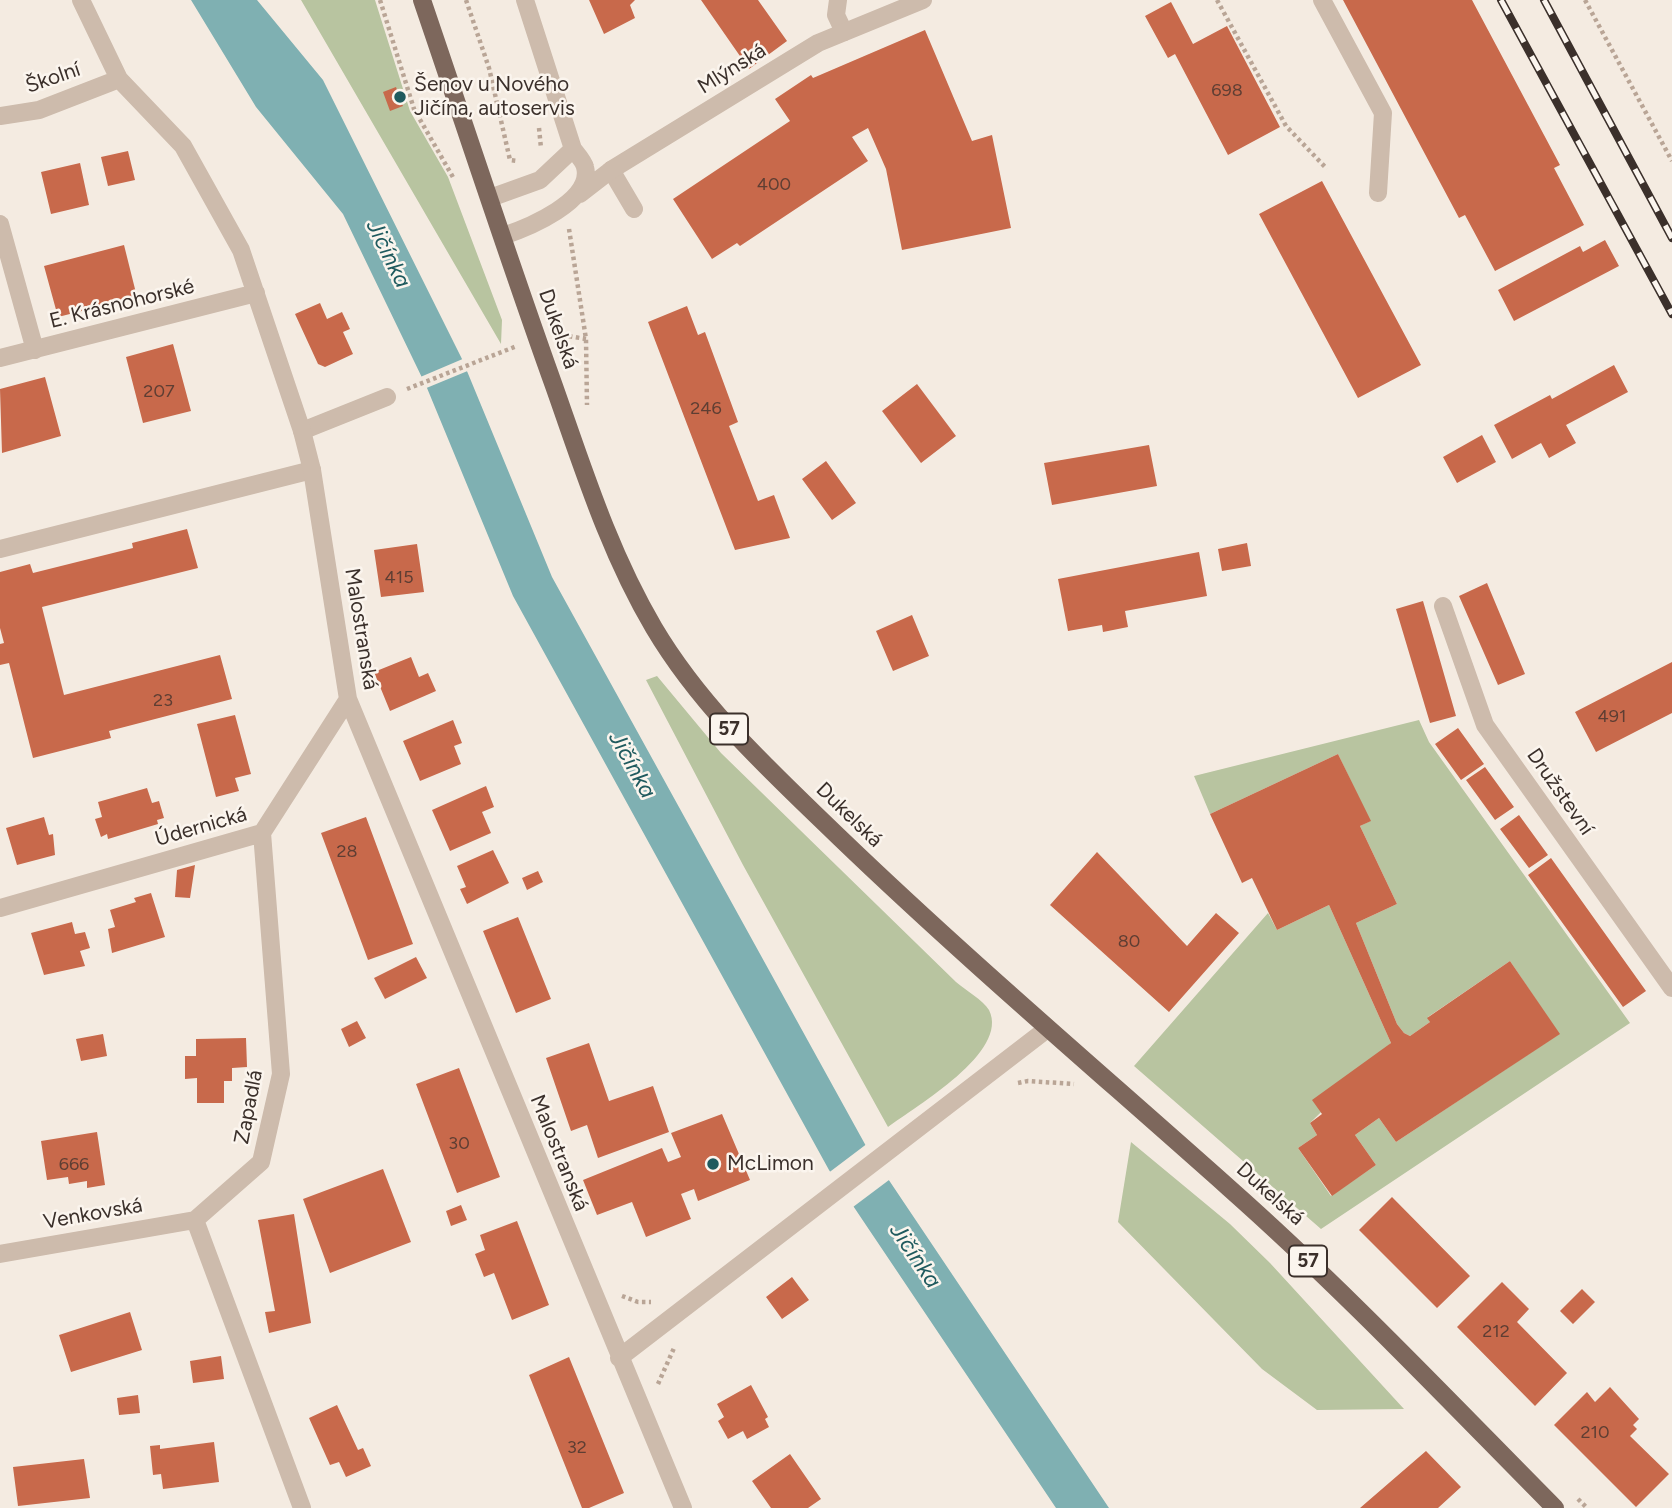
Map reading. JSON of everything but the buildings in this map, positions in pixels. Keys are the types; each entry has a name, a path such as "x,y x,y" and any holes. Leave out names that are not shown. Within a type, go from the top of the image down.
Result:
{"main road":[{"name":"57","path":"422,0 490,198"},
{"name":"Dukelská","path":"490,198 608,536 655,629 721,720 880,876 1088,1067 1297,1250 1555,1508"}],"street":[{"name":"Malostranská","path":"82,0 119,79 183,146 241,250 302,431 312,470 348,699 683,1508"},
{"path":"525,0 573,149 586,167 585,182 580,194"},
{"path":"838,0 836,15 844,32"},
{"name":"Mlýnská","path":"503,236 531,226 611,170 818,43 923,0"},
{"path":"1322,0 1383,113 1378,193"},
{"name":"Školní","path":"0,116 39,110 119,79"},
{"path":"490,198 540,180 573,149"},
{"path":"573,149 611,170 634,209"},
{"path":"0,225 35,350"},
{"name":"E. Krásnohorské","path":"0,358 256,293"},
{"path":"302,431 387,397"},
{"path":"0,549 312,470"},
{"name":"Družstevní","path":"1443,606 1485,725 1672,988"},
{"name":"Údernická","path":"0,908 262,833 348,699"},
{"name":"Zapadlá","path":"195,1220 261,1162 281,1074 262,833"},
{"path":"619,1358 901,1144 1047,1029"},
{"path":"195,1220 302,1508"},
{"name":"Venkovská","path":"0,1254 195,1220"}],"path":[{"path":"380,0 414,109 458,188"},
{"path":"466,0 489,68 510,160 529,162 541,155 539,124"},
{"path":"1217,0 1286,126 1327,169"},
{"path":"1586,0 1672,161"},
{"path":"529,162 540,180"},
{"path":"558,209 569,227 584,327 587,409"},
{"path":"513,337 516,346"},
{"path":"387,397 504,349"},
{"path":"1010,1085 1028,1081 1073,1085 1088,1067"},
{"path":"656,1396 662,1372 680,1339"},
{"path":"1577,1498 1587,1508"}],"green space":[{"path":"301,0 375,0 410,111 448,177 502,320 501,344"},
{"path":"657,676 721,753 956,982 989,1010 992,1026 986,1043 974,1060 938,1092 888,1127 743,865 646,680"},
{"path":"1419,720 1429,742 1630,1023 1321,1229 1134,1066 1268,913 1277,930 1329,905 1391,1043 1310,1123 1317,1135 1298,1148 1331,1196 1376,1165 1355,1135 1379,1118 1396,1142 1559,1034 1510,961 1428,1017 1430,1022 1410,1036 1404,1033 1397,1024 1356,923 1397,904 1360,826 1370,821 1338,754 1210,814 1194,776"},
{"path":"1131,1142 1230,1224 1270,1263 1404,1409 1317,1410 1262,1369 1118,1222"}],"water":[{"name":"Jičínka","path":"191,0 257,0 323,80 462,359 552,577 866,1146 1109,1508 1056,1508 829,1170 513,596 427,388 343,214 256,107"}],"pier":[{"path":"465,358 470,370 424,389 418,378"},
{"path":"868,1143 893,1177 853,1207 827,1174"}],"railway":[{"path":"1501,0 1672,314"},
{"path":"1544,0 1672,238"}],"place":[{"name":"Šenov u Nového Jičína, autoservis","path":"400,97"},
{"name":"McLimon","path":"713,1164"}]}
